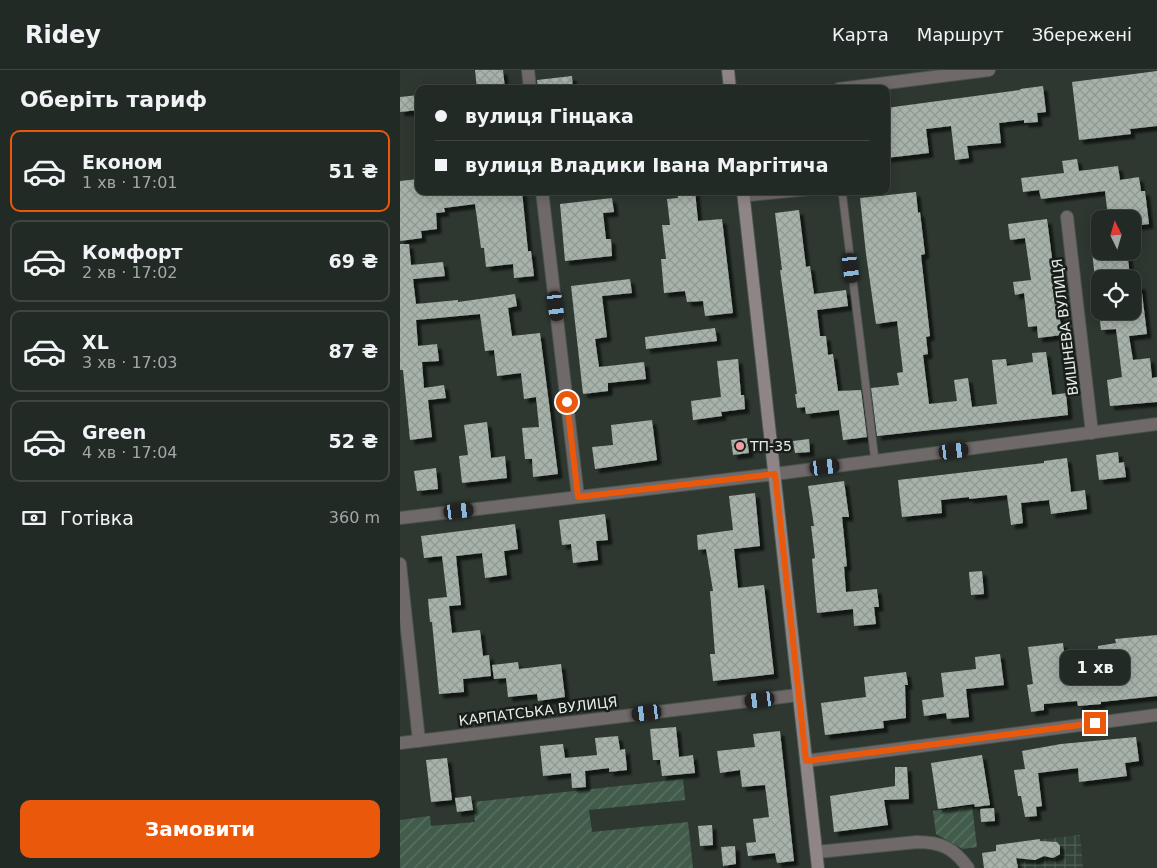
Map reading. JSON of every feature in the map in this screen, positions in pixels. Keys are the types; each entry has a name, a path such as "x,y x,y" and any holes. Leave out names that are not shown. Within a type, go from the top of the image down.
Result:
{"main road":[{"path":"728,70 730,85"},
{"path":"743,195 818,868"}],"street":[{"path":"528,70 530,85"},
{"path":"871,85 989,70"},
{"path":"542,195 578,497"},
{"name":"ВИШНЕВА ВУЛИЦЯ","path":"1067,217 1092,433"},
{"path":"400,518 775,474 1157,424"},
{"path":"400,564 419,740"},
{"name":"КАРПАТСЬКА ВУЛИЦЯ","path":"400,743 798,695"},
{"path":"806,761 1157,715"},
{"path":"817,852 932,842 954,851 968,868"}],"lane":[{"path":"842,195 875,461"}],"shaded area":[{"path":"683,779 685,800 589,810 592,832 688,822 693,868 400,868 400,820 430,816 431,826 475,822 473,802"},
{"path":"972,806 977,847 963,849 936,834 933,811"},
{"path":"1080,835 1083,868 999,868 996,845"}],"building":[{"path":"475,70 503,70 505,85 477,85"},
{"path":"1157,71 1157,126 1130,129 1131,134 1079,140 1072,82"},
{"path":"572,76 573,85 538,85 537,80"},
{"path":"1043,86 1046,112 1037,113 1038,122 1024,123 1024,120 999,123 1001,143 967,146 969,158 955,160 951,126 926,129 929,153 890,158 890,107"},
{"path":"415,95 415,110 400,112 400,97"},
{"path":"1077,159 1079,171 1118,166 1120,180 1139,177 1141,191 1145,191 1149,224 1141,225 1141,210 1107,210 1105,191 1041,199 1039,190 1023,192 1021,178 1064,173 1062,161"},
{"path":"415,179 415,195 522,195 528,251 531,251 534,276 514,278 513,264 486,267 484,248 481,248 475,204 444,208 445,212 436,213 437,229 421,231 422,238 400,241 400,181"},
{"path":"916,192 918,213 920,212 925,254 921,255 930,336 926,337 928,354 923,355 929,404 957,401 954,380 968,378 972,407 997,404 992,360 1006,359 1007,366 1033,362 1032,353 1046,352 1052,395 1066,393 1068,415 877,436 871,388 899,385 897,373 903,372 897,321 876,324 860,198"},
{"path":"678,195 695,195 698,221 722,219 733,313 705,316 703,301 687,302 685,291 664,293 661,259 666,259 662,225 670,225 667,199 678,198"},
{"path":"612,198 614,212 603,213 606,239 611,239 612,256 565,261 560,204"},
{"path":"799,210 806,267 810,266 814,294 846,290 848,306 817,310 820,336 826,336 828,355 833,354 838,391 861,390 867,437 843,440 839,410 806,414 805,407 797,408 795,394 797,394 780,270 782,270 775,213"},
{"path":"1047,219 1062,335 1038,338 1037,326 1028,327 1024,293 1015,295 1013,282 1031,280 1025,238 1010,240 1008,224"},
{"path":"400,244 409,244 411,265 443,262 445,276 413,279 416,304 458,300 458,302 515,294 517,306 508,308 512,336 540,333 558,474 533,477 532,459 525,459 522,428 539,427 536,397 524,399 521,373 497,376 494,350 485,351 480,314 416,320 418,346 437,344 439,361 422,362 424,388 444,385 446,398 428,400 432,437 410,440 403,370 400,370"},
{"path":"1093,260 1128,260 1129,270 1094,270"},
{"path":"630,279 632,293 602,296 607,337 595,339 599,367 644,362 646,379 608,383 608,391 583,394 571,286"},
{"path":"1141,285 1147,334 1129,336 1133,360 1150,358 1152,378 1157,377 1157,402 1110,406 1107,380 1122,377 1116,329 1101,330 1100,320 1141,320"},
{"path":"715,328 717,341 646,349 645,337"},
{"path":"738,359 741,395 744,395 745,409 721,412 722,416 693,420 691,401 721,397 717,361"},
{"path":"652,420 657,460 595,469 592,447 613,445 611,425"},
{"path":"487,422 491,458 505,456 507,478 462,483 459,456 468,455 464,425"},
{"name":"ТП-35","path":"747,438 749,453 733,455 731,440"},
{"path":"809,439 810,452 795,453 793,441"},
{"path":"1118,452 1119,463 1124,462 1126,477 1099,480 1096,455"},
{"path":"1067,458 1071,492 1085,490 1087,509 1051,514 1049,500 1021,503 1023,523 1011,525 1007,495 941,500 942,513 902,517 898,480 1044,463 1044,461"},
{"path":"436,468 438,489 417,491 414,471"},
{"path":"844,481 849,517 842,517 847,566 844,567 846,592 877,589 879,607 874,607 876,624 854,626 853,609 817,613 812,559 815,558 811,526 814,526 808,486"},
{"path":"755,493 760,546 734,549 738,588 764,585 774,674 713,681 710,654 715,654 710,591 713,591 706,549 698,550 697,535 733,530 729,496"},
{"path":"605,514 608,540 596,541 598,560 573,563 571,544 562,545 559,520"},
{"path":"515,524 518,549 504,551 507,575 485,578 482,553 456,556 461,605 449,606 452,633 480,630 483,656 489,655 491,676 463,679 464,692 439,694 428,599 447,597 442,556 424,558 421,536"},
{"path":"982,571 984,594 971,595 969,572"},
{"path":"1157,635 1157,696 1078,706 1077,701 1044,704 1044,710 1031,712 1027,685 1033,684 1028,647 1063,643 1064,653 1098,650 1098,646 1116,643 1115,639"},
{"path":"1000,654 1004,685 966,689 969,717 947,719 946,713 924,716 922,700 944,697 941,673 976,669 975,657"},
{"path":"518,662 519,669 561,664 565,697 538,701 537,694 508,697 506,678 494,679 492,665"},
{"path":"906,672 908,685 905,685 906,718 883,721 884,728 825,735 821,703 866,697 864,677"},
{"path":"676,727 679,757 693,755 695,773 662,776 660,760 653,760 650,729"},
{"path":"780,731 794,861 777,863 775,853 748,856 746,843 756,842 753,819 769,817 765,785 742,787 740,770 720,773 717,751 755,747 753,734"},
{"path":"618,736 620,750 625,749 627,770 609,772 609,768 585,771 586,787 572,788 571,773 543,776 540,746 563,744 565,758 597,755 595,738"},
{"path":"1136,737 1139,761 1125,763 1127,776 1079,782 1078,768 1038,773 1042,806 1036,807 1037,816 1025,817 1021,796 1018,796 1014,770 1025,769 1022,751 1061,744"},
{"path":"982,755 990,805 975,807 974,804 938,809 931,763"},
{"path":"447,758 452,800 431,802 426,760"},
{"path":"895,767 907,767 909,799 884,800 888,825 834,832 830,796 895,786"},
{"path":"471,796 473,810 457,812 455,798"},
{"path":"994,808 995,821 981,822 980,809"},
{"path":"712,825 713,845 700,846 698,826"},
{"path":"1040,839 1040,841 1057,842 1060,846 1060,854 1053,858 1044,856 1035,860 1016,858 1018,868 984,868 982,853 996,851 996,845"},
{"path":"735,846 736,864 723,866 721,847"}],"place":[{"name":"ТП-35","path":"740,446"}],"route":[{"path":"567,402 578,497 775,474 806,761 1095,723"}]}
